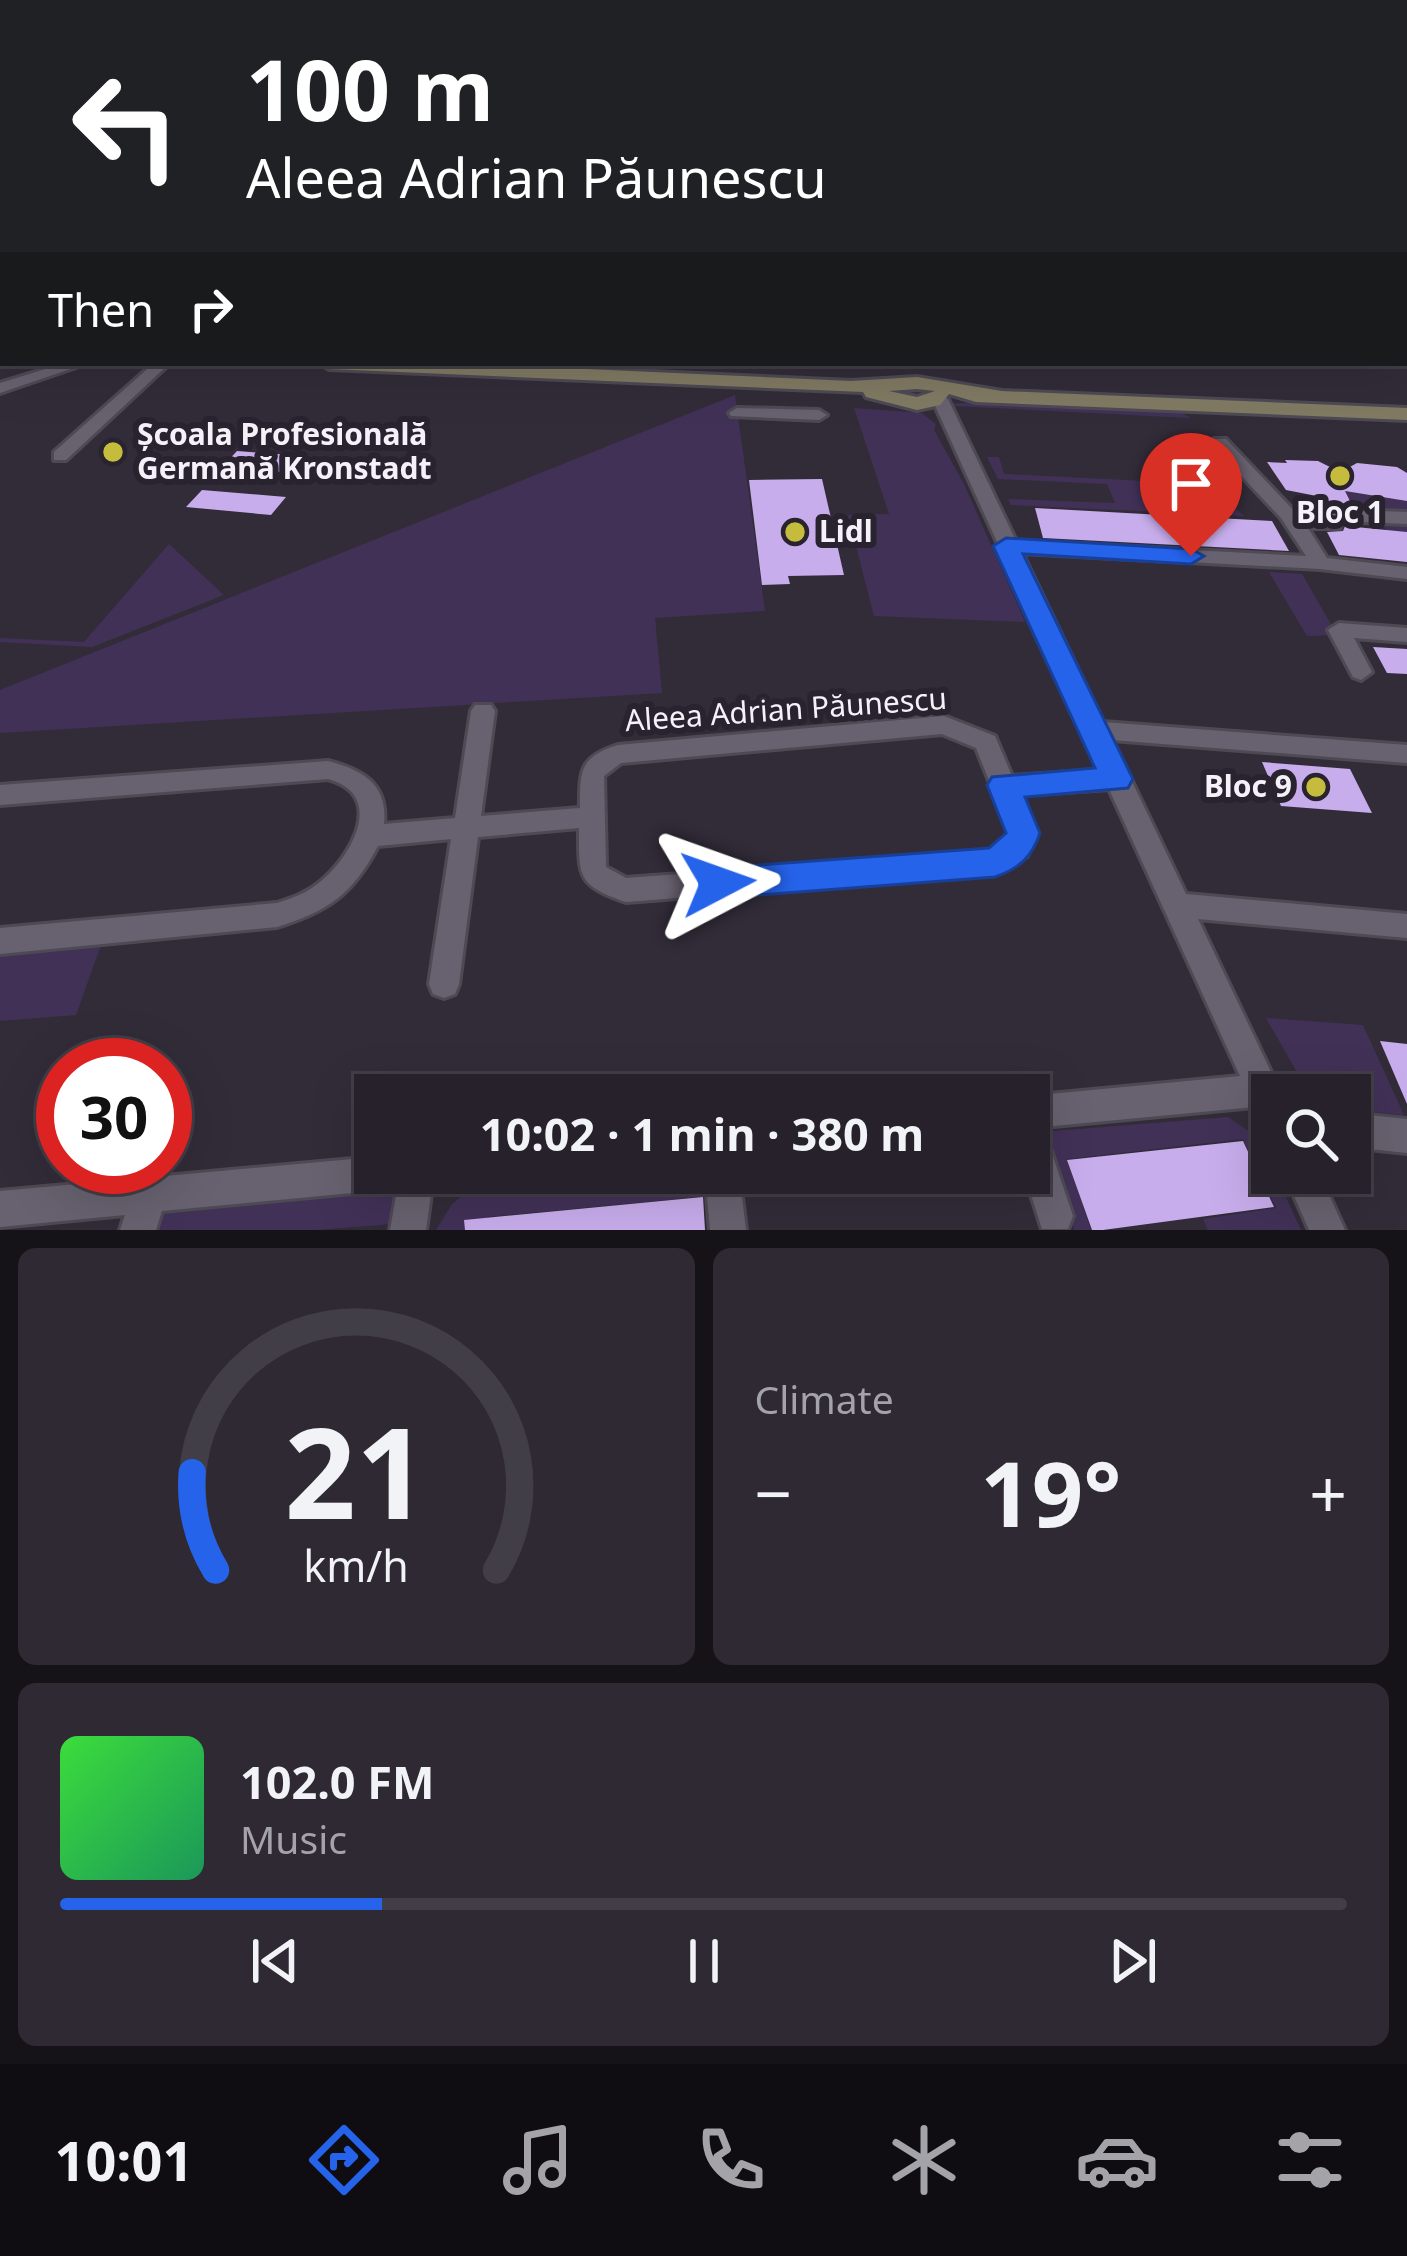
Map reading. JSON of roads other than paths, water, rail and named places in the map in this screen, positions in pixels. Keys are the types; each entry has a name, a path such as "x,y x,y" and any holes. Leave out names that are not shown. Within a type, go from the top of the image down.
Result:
{"main road":[{"path":"392,366 851,388 925,398 994,394 1403,412"}],"street":[{"path":"0,388 71,366"},
{"path":"60,455 160,366"},
{"path":"925,398 1006,546 1255,1074"},
{"path":"737,412 819,415"},
{"path":"1220,443 1299,522 1320,563"},
{"path":"1299,522 1333,524 1328,514 1407,518"},
{"path":"1006,546 1320,563 1407,574"},
{"path":"1361,672 1340,630 1407,635"},
{"path":"444,984 483,711"},
{"name":"Aleea Adrian Păunescu","path":"944,725 986,742 1004,785 1023,833 1018,848 995,862 626,890 605,883 593,872 592,773 618,754 944,725"},
{"path":"1093,730 1407,754"},
{"path":"0,795 328,770 356,779 370,800 370,836 345,878 315,902 278,915 0,940"},
{"path":"1004,785 1116,779"},
{"path":"370,836 592,817"},
{"path":"1175,905 1407,926"},
{"path":"1050,1111 1251,1101"},
{"path":"1371,1132 1407,1136"},
{"path":"0,1209 354,1176"},
{"path":"408,1230 414,1194"},
{"path":"724,1194 728,1230"},
{"path":"1048,1194 1055,1216"},
{"path":"1311,1194 1328,1230"},
{"path":"138,1230 149,1195"}],"place":[{"name":"Școala Profesională Germană Kronstadt","path":"113,452"},
{"name":"Bloc 1","path":"1340,476"},
{"name":"Lidl","path":"795,532"},
{"name":"Bloc 9","path":"1316,787"}]}
